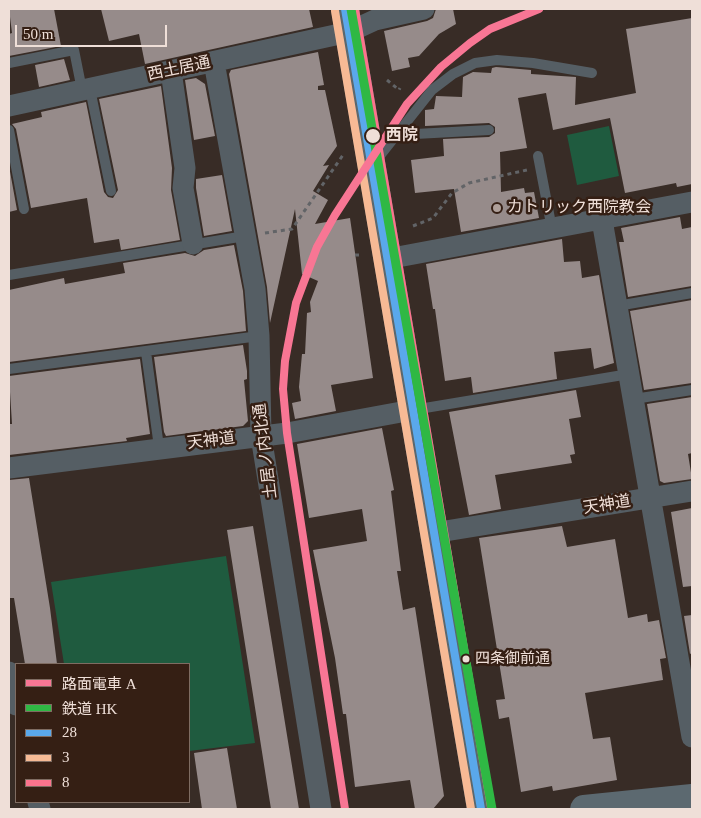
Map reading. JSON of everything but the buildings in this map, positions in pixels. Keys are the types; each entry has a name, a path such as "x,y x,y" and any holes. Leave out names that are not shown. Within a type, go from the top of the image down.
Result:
{"main road":[{"path":"347,20 480,809"}],"street":[{"name":"西土居通","path":"9,106 214,62 347,20 375,20 424,9"},
{"name":"土居ノ内北通","path":"214,62 254,289 259,336 261,436 321,809"},
{"path":"171,71 184,168 183,188 193,244"},
{"path":"387,259 692,202"},
{"path":"602,220 692,737"},
{"name":"天神道","path":"9,468 159,447 261,436 412,410"},
{"name":"天神道","path":"433,533 692,491"},
{"path":"9,672 15,700"},
{"path":"584,809 692,798"}],"lane":[{"path":"9,62 74,50 86,89 111,191"},
{"path":"372,167 432,90 453,74 475,63 497,60 524,62 592,73"},
{"path":"9,130 24,209"},
{"path":"397,135 489,130"},
{"path":"538,156 552,229"},
{"path":"9,275 245,236"},
{"path":"618,306 692,293"},
{"path":"9,369 259,336"},
{"path":"146,352 159,447"},
{"path":"412,410 629,374"},
{"path":"634,399 692,390"}],"path":[{"path":"387,80 398,90 400,88"},
{"path":"245,236 292,229 343,155"},
{"path":"413,226 433,218 452,193 469,183 540,167"},
{"path":"355,256 360,255"}],"green space":[{"path":"609,126 619,176 577,185 567,135"},
{"path":"226,556 255,743 190,751 190,663 64,663 51,582"}],"tram line":[{"name":"A","path":"345,809 287,433 283,389 285,361 296,303 317,247 335,215 407,104 441,67 470,43 490,29 539,9"}],"rail line":[{"name":"HK","path":"351,9 492,809"}],"transit line":[{"name":"28","path":"345,9 481,809"},
{"name":"8","path":"355,9 491,807"},
{"name":"3","path":"335,11 471,809"}],"place":[{"name":"西院","path":"373,136"},
{"name":"カトリック西院教会","path":"497,208"},
{"name":"四条御前通","path":"466,659"}]}
